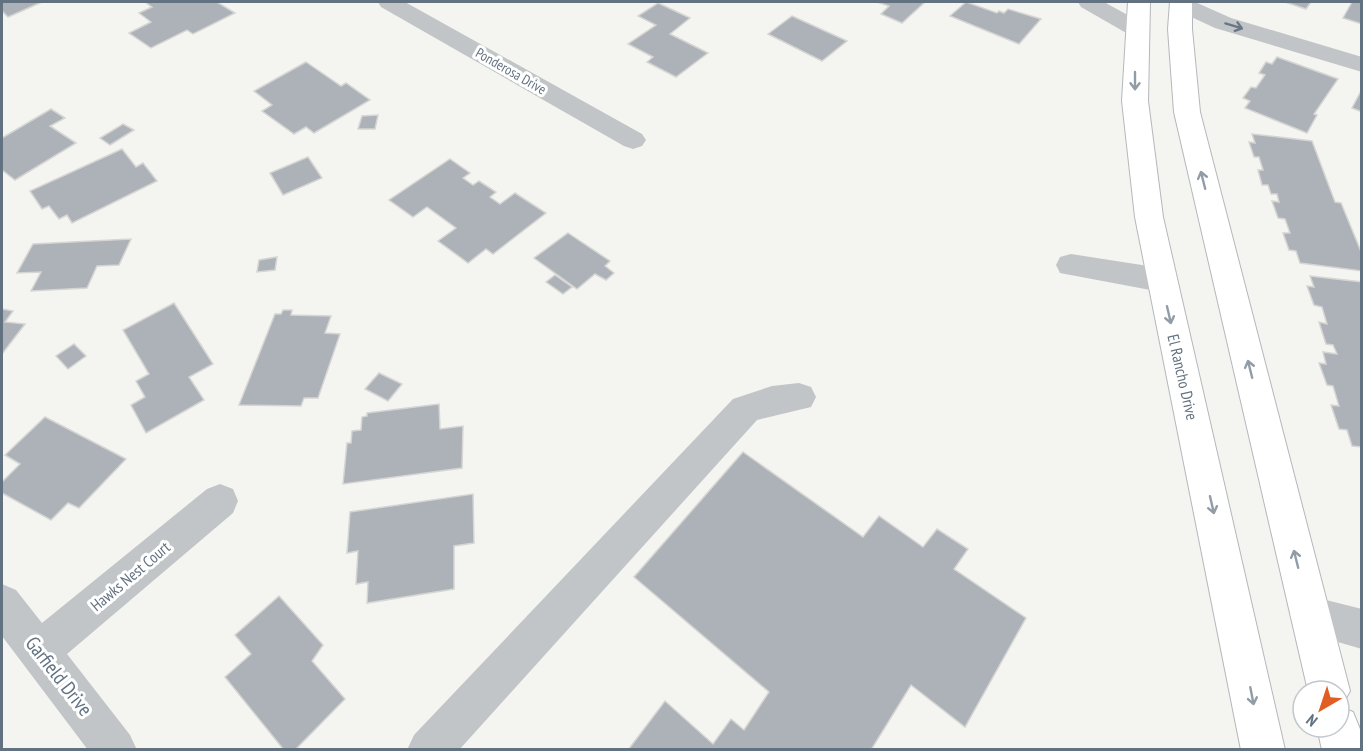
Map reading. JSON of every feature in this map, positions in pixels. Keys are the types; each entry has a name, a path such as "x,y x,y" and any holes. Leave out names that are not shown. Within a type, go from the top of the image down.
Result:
{"main road":[{"path":"1180,2 1187,112 1326,679"},
{"name":"El Rancho Drive","path":"1137,15 1135,99 1139,155 1161,280 1233,596 1263,750"}],"street":[{"name":"Ponderosa Drive","path":"389,2 633,140"},
{"path":"1089,2 1137,15"},
{"path":"1180,2 1224,5 1275,16"},
{"path":"1180,2 1223,23 1362,65"},
{"path":"1340,36 1362,43"},
{"path":"1071,265 1161,280"},
{"path":"429,750 745,409 772,400 799,397"},
{"name":"Hawks Nest Court","path":"39,651 220,501"},
{"name":"Garfield Drive","path":"2,604 115,750"},
{"path":"1310,616 1362,629"}],"building":[{"path":"2,2 42,2 8,17 2,11"},
{"path":"145,2 217,2 235,13 193,34 187,30 151,48 129,33 151,22 139,13 152,7"},
{"path":"877,2 925,2 902,23 881,14 889,6"},
{"path":"966,2 997,13 999,11 1004,13 1008,9 1041,19 1019,44 950,16"},
{"path":"1285,2 1311,2 1306,9"},
{"path":"1352,2 1362,2 1362,24 1343,18"},
{"path":"658,3 690,18 670,34 708,53 676,77 647,62 653,57 628,44 656,25 638,16"},
{"path":"792,16 847,41 822,61 768,34"},
{"path":"1277,57 1338,79 1314,114 1317,115 1307,133 1245,108 1250,101 1243,98 1251,87 1256,88 1265,75 1259,73 1266,62 1272,64"},
{"path":"306,62 341,86 346,83 370,100 314,133 306,127 294,134 262,111 272,105 254,91"},
{"path":"1362,89 1362,112 1352,108"},
{"path":"51,109 65,118 50,126 76,143 15,180 2,170 2,138"},
{"path":"378,115 375,129 358,129 362,116"},
{"path":"123,124 134,130 110,145 100,138"},
{"path":"1252,134 1312,141 1335,202 1341,203 1362,254 1362,271 1300,263 1296,251 1289,250 1283,233 1290,233 1285,219 1278,218 1272,201 1279,202 1277,194 1271,194 1268,185 1262,185 1258,170 1263,170 1259,157 1254,157 1249,142 1255,143"},
{"path":"122,149 136,167 143,163 157,181 72,223 67,215 59,219 49,206 42,209 30,191"},
{"path":"308,157 322,178 283,195 270,173"},
{"path":"450,159 470,173 463,178 473,185 479,181 496,192 490,197 500,204 515,193 546,213 493,254 486,249 468,263 438,241 456,228 427,207 413,217 389,200"},
{"path":"568,233 610,261 605,266 614,273 606,280 595,274 577,289 534,258"},
{"path":"131,239 119,265 97,266 87,288 31,291 41,272 17,273 33,244"},
{"path":"277,257 275,270 257,272 259,260"},
{"path":"555,275 572,287 563,294 546,282"},
{"path":"1310,276 1362,282 1362,447 1352,446 1347,430 1339,429 1331,405 1339,406 1333,386 1327,385 1319,363 1326,364 1323,352 1337,354 1333,345 1326,344 1319,322 1327,324 1322,307 1314,305 1307,286 1314,287"},
{"path":"174,303 213,364 189,377 204,400 146,433 131,405 145,397 136,381 149,374 123,330"},
{"path":"2,309 13,311 5,322 25,324 2,354"},
{"path":"283,310 292,310 291,315 331,316 325,333 340,334 318,398 304,398 301,406 239,405 275,314 281,314"},
{"path":"74,344 86,356 68,369 56,356"},
{"path":"379,373 402,384 388,401 365,389"},
{"path":"439,404 440,429 463,426 462,468 343,484 347,443 351,443 352,431 361,430 362,417 367,416 367,413"},
{"path":"45,417 126,459 79,508 68,503 51,520 2,493 2,482 20,464 5,455"},
{"path":"743,452 863,537 879,516 923,547 937,529 968,549 954,569 1026,618 965,727 911,685 871,750 628,750 665,701 713,744 731,719 744,730 769,692 634,577"},
{"path":"473,494 474,543 454,546 454,589 367,603 368,582 356,584 358,551 347,553 350,512"},
{"path":"279,596 323,645 312,661 345,699 295,750 284,750 225,677 251,654 235,635"}]}
